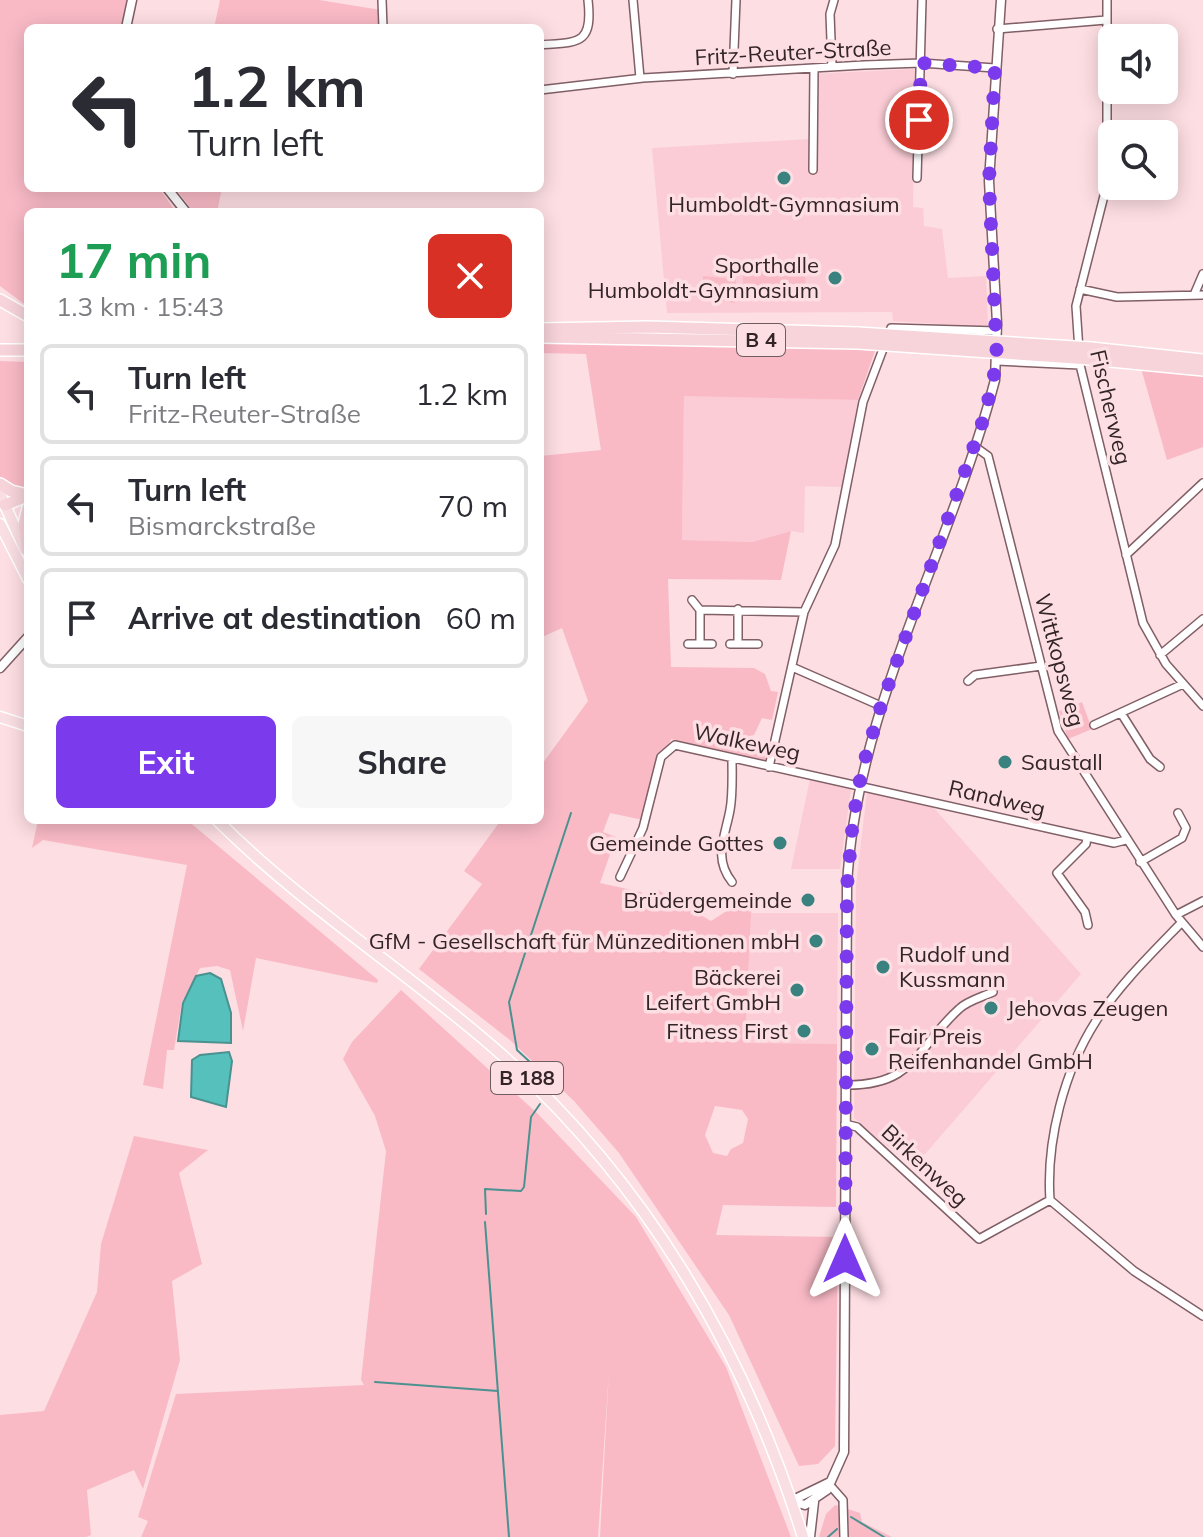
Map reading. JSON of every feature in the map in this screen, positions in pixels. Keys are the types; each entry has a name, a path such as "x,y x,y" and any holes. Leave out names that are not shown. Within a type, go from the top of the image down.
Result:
{"highway":[{"path":"0,300 24,314"},
{"name":"B 4","path":"544,329 858,338 1203,370"},
{"name":"B 4","path":"544,337 648,333"},
{"path":"1,348 24,344"},
{"path":"1,348 24,351"},
{"name":"B 4","path":"1087,357 1203,360"},
{"path":"0,484 24,494"},
{"path":"2,506 24,497"},
{"path":"2,506 24,506"}],"main road":[{"path":"2,506 24,546"},
{"path":"0,524 24,571"},
{"path":"2,717 24,725"},
{"name":"B 188","path":"221,824 290,886 495,1049 594,1148 656,1228 713,1318 754,1401 803,1537"}],"street":[{"path":"127,24 132,0"},
{"path":"382,0 383,24"},
{"path":"544,45 573,43 583,38 590,26 588,0"},
{"path":"633,0 640,78"},
{"path":"733,74 736,0"},
{"path":"832,67 830,14 834,0"},
{"path":"917,178 922,0"},
{"path":"791,1501 799,1505 814,1502 827,1490 844,1452 852,1125 845,1085 847,875 859,785 881,706 991,396 997,361 989,181 1001,0"},
{"name":"Fischerweg","path":"1107,0 1107,184 1076,306 1126,555 1143,623 1160,655 1203,706"},
{"path":"997,29 1106,20"},
{"name":"Fritz-Reuter-Straße","path":"544,90 640,78 832,67 921,63 995,68"},
{"path":"813,170 814,68"},
{"path":"170,192 183,208"},
{"path":"1194,295 1203,274"},
{"path":"1080,289 1117,297 1203,295"},
{"path":"769,767 804,612 835,545 863,402 891,328 997,331"},
{"path":"997,361 1087,357"},
{"name":"Wittkopsweg","path":"974,446 988,456 1062,741 1179,919 1203,947"},
{"path":"1126,555 1203,483"},
{"path":"692,600 700,610 700,644"},
{"path":"738,609 734,644 758,644"},
{"path":"700,610 804,612"},
{"path":"1160,655 1203,619"},
{"path":"0,668 24,641"},
{"path":"688,644 712,644"},
{"path":"968,681 975,675 1041,666"},
{"path":"792,667 881,706"},
{"path":"1094,725 1183,684"},
{"path":"1121,713 1150,759 1160,767"},
{"name":"Walkeweg","path":"620,877 643,828 661,757 675,745 859,785"},
{"path":"732,759 730,810 720,851 724,872 732,882"},
{"name":"Randweg","path":"859,785 1114,843 1126,840"},
{"path":"1140,862 1182,838 1186,828 1178,813"},
{"path":"1087,837 1086,844 1057,873 1085,912 1088,925"},
{"path":"1203,901 1179,919 1116,995 1082,1047 1057,1121 1048,1173 1050,1200 1134,1271 1203,1316"},
{"path":"845,1085 889,1081 914,1060 961,1006 993,992"},
{"name":"Birkenweg","path":"852,1125 979,1239 1050,1200"},
{"path":"791,1501 828,1483"},
{"path":"828,1483 843,1500 844,1537"},
{"path":"810,1537 814,1502"}],"shaded area":[{"path":"0,0 127,0 123,24 24,24 24,192 162,192 173,208 24,208 24,304 0,286"},
{"path":"220,0 319,0 381,10 381,24 215,24"},
{"name":"Humboldt-Gymnasium","path":"915,69 913,207 923,208 924,226 942,229 948,278 986,276 988,327 893,321 892,312 667,313 652,148 810,139 811,74"},
{"path":"178,192 221,192 218,208 191,208"},
{"path":"743,271 805,271 806,296 743,296"},
{"path":"703,276 736,279 735,303 703,298"},
{"path":"666,343 876,348 858,400 684,396 682,540 752,542 791,531 781,580 668,579 671,667 754,668 765,674 771,691 778,692 772,720 762,718 754,735 749,736 748,748 766,756 765,762 671,739 643,820 610,813 603,832 616,837 600,883 641,892 651,900 658,890 711,921 752,895 745,1043 837,1044 836,1207 723,1205 716,1235 838,1237 835,1446 818,1464 799,1466 729,1315 619,1153 574,1101 510,1040 419,969 482,884 464,871 498,824 544,824 544,762 588,701 562,628 544,636 544,456 601,450 586,354 544,353 544,344","holes":["715,1106 742,1110 748,1119 743,1143 731,1149 727,1156 713,1153 705,1135"]},
{"path":"0,361 24,362 24,489 0,478"},
{"path":"1141,368 1203,375 1203,447 1167,460"},
{"path":"684,395 858,400 842,487 805,486 804,533 791,531 752,542 682,540"},
{"path":"1082,702 1092,729 1068,739 1059,711"},
{"path":"810,779 851,789 840,869 791,869"},
{"path":"867,792 933,807 1081,974 913,1168 854,1118 856,885"},
{"path":"37,824 192,824 378,980 377,983 256,958 243,1031 230,970 217,966 200,968 182,1002 174,1050 167,1050 163,1089 143,1085 187,865 43,840 32,848"},
{"path":"751,913 838,913 837,1044 745,1044"},
{"path":"401,990 538,1114 636,1217 726,1367 791,1537 600,1537 609,1370 598,1537 141,1537 148,1521 138,1517 176,1394 364,1385 361,1380 386,1151 375,1116 343,1059 352,1042"},
{"path":"134,1136 208,1150 179,1173 202,1264 172,1281 180,1360 143,1489 134,1470 87,1490 91,1535 86,1537 0,1537 0,1415 44,1411 97,1292 101,1244"},
{"path":"835,1505 860,1513 862,1522 892,1537 819,1537 826,1514"}],"water":[{"path":"210,973 221,979 231,1013 231,1043 178,1041 183,1003 196,976"},
{"path":"229,1052 232,1061 226,1107 191,1097 192,1060 200,1055"}],"waterway":[{"path":"557,1087 517,1050 509,1002 571,813"},
{"path":"486,1214 485,1189 521,1191 524,1187 531,1117 540,1104"},
{"path":"485,1222 509,1537"},
{"path":"375,1382 498,1391"},
{"path":"851,1517 884,1537"},
{"path":"828,1537 837,1529"}],"place":[{"name":"Humboldt-Gymnasium","path":"784,178"},
{"name":"Sporthalle Humboldt-Gymnasium","path":"835,278"},
{"name":"Saustall","path":"1005,762"},
{"name":"Gemeinde Gottes","path":"780,843"},
{"name":"Brüdergemeinde","path":"808,900"},
{"name":"GfM - Gesellschaft für Münzeditionen mbH","path":"816,941"},
{"name":"Rudolf und Kussmann","path":"883,967"},
{"name":"Bäckerei Leifert GmbH","path":"797,990"},
{"name":"Jehovas Zeugen","path":"991,1008"},
{"name":"Fitness First","path":"804,1031"},
{"name":"Fair Preis Reifenhandel GmbH","path":"872,1049"}],"route":[{"path":"845,1259 847,886 853,820 862,769 881,706 985,415 997,361 989,181 995,68 921,63 919,120"}]}
